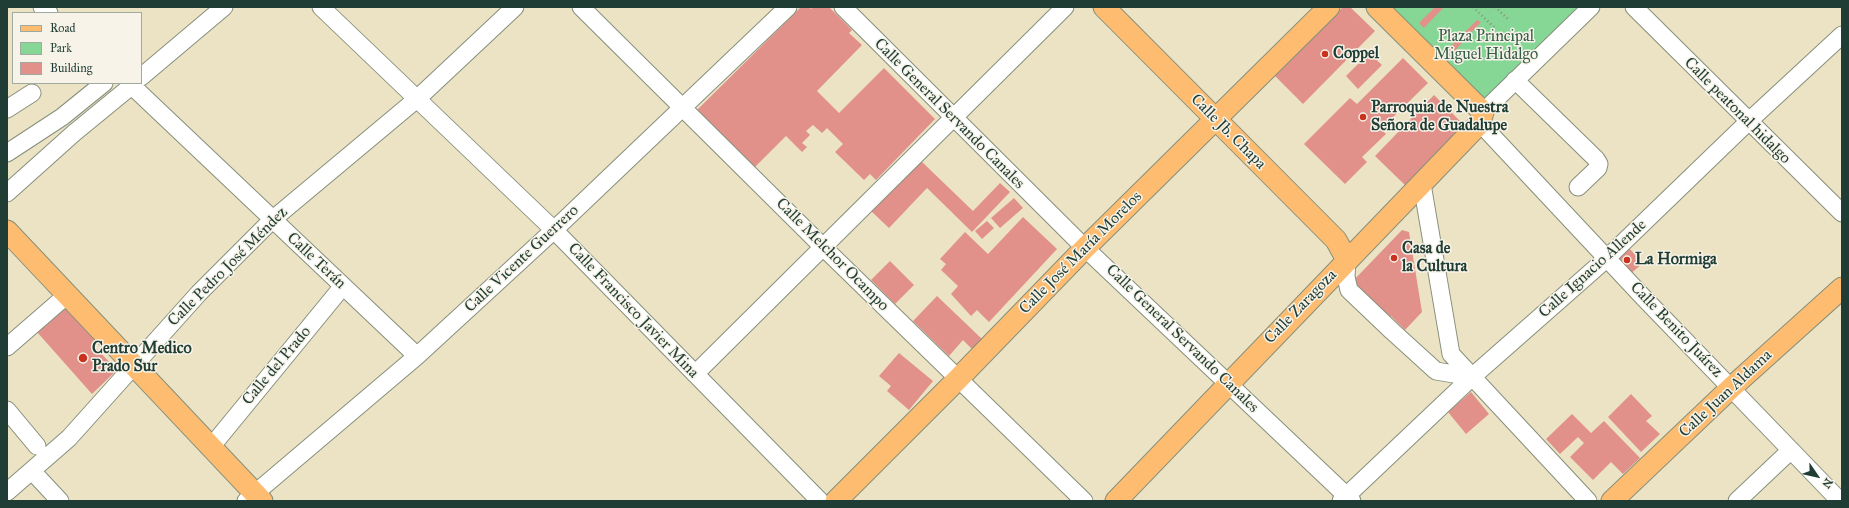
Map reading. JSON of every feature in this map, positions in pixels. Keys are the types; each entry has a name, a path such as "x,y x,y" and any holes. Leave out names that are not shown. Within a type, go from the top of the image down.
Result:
{"main road":[{"name":"Calle Jb. Chapa","path":"1104,7 1336,240 1347,260"},
{"name":"Calle José María Morelos","path":"836,501 1214,118 1329,7"},
{"path":"1377,7 1482,118"},
{"name":"Calle Zaragoza","path":"1116,501 1228,383 1422,184 1482,118"},
{"path":"7,231 211,447 254,498"},
{"name":"Calle Juan Aldama","path":"1612,501 1732,387 1842,288"}],"street":[{"path":"142,75 224,7"},
{"name":"Calle Francisco Javier Mina","path":"321,7 418,98 554,230 820,501"},
{"name":"Calle Pedro José Méndez","path":"7,492 69,438 199,293 272,220 418,98 515,7"},
{"name":"Calle Melchor Ocampo","path":"582,7 823,247 1084,501"},
{"name":"Calle Vicente Guerrero","path":"254,498 417,356 554,230 788,7"},
{"name":"Calle General Servando Canales","path":"843,7 1085,248 1228,383 1347,499"},
{"path":"695,374 952,117 1065,7"},
{"path":"1482,118 1515,80 1591,7"},
{"name":"Calle peatonal hidalgo","path":"1634,7 1842,213"},
{"name":"Calle Ignacio Allende","path":"1347,499 1472,377 1606,258 1749,121 1842,35"},
{"path":"1515,80 1596,159 1599,164 1598,168 1578,187"},
{"path":"7,152 62,117 103,84"},
{"path":"7,193 132,84"},
{"name":"Calle Terán","path":"136,84 272,220 417,356"},
{"path":"7,109 32,93"},
{"path":"62,117 74,133"},
{"name":"Calle Benito Juárez","path":"1482,118 1606,258 1732,387 1840,501"},
{"path":"1422,184 1451,354 1588,501"},
{"path":"1347,260 1346,276 1349,290 1392,331 1436,371 1472,377"},
{"name":"Calle del Prado","path":"211,447 343,286"},
{"path":"7,347 67,295"},
{"path":"7,410 37,446"},
{"path":"1737,501 1791,450"},
{"path":"32,471 60,501"}],"path":[{"path":"1473,7 1496,29"},
{"path":"1495,7 1508,19"}],"green space":[{"name":"Plaza Principal Miguel Hidalgo","path":"1390,7 1580,7 1486,102"}],"building":[{"path":"801,7 809,7 811,9 813,7 829,7 852,30 849,33 862,45 817,91 839,113 884,68 935,119 876,180 870,174 864,180 835,152 843,144 827,128 822,133 813,125 806,131 810,135 802,143 807,147 802,152 786,136 755,167 697,110"},
{"name":"Coppel","path":"1343,7 1350,7 1375,31 1303,104 1275,76"},
{"path":"1435,7 1444,7 1424,28 1419,23"},
{"path":"1477,20 1481,22 1451,55 1447,50"},
{"path":"1369,53 1382,65 1358,89 1346,76"},
{"name":"Parroquia de Nuestra Señora de Guadalupe","path":"1403,58 1428,83 1381,129 1386,134 1362,157 1367,162 1345,184 1304,144 1350,98 1357,104"},
{"path":"1434,95 1465,126 1406,186 1375,156"},
{"path":"920,160 973,211 1000,183 1010,192 972,232 927,188 889,228 871,211"},
{"path":"1014,198 1023,208 1000,228 991,218"},
{"path":"1023,217 1057,249 989,322 977,310 971,316 951,294 958,286 941,270 946,264 940,259 965,232 988,254"},
{"path":"987,221 994,228 982,239 975,231"},
{"name":"Casa de la Cultura","path":"1402,230 1409,232 1422,312 1405,330 1391,316 1388,319 1351,283"},
{"name":"La Hormiga","path":"1626,245 1643,263 1628,276 1611,258"},
{"path":"890,261 914,285 895,304 871,280"},
{"path":"937,296 982,339 972,349 963,340 949,356 913,321"},
{"name":"Centro Medico Prado Sur","path":"66,307 97,343 93,345 117,370 92,394 37,332"},
{"path":"899,353 933,381 909,410 887,391 891,386 879,376"},
{"path":"1471,392 1489,414 1466,434 1448,412"},
{"path":"1631,394 1652,416 1646,421 1660,434 1641,452 1608,417"},
{"path":"1572,414 1591,433 1604,421 1640,458 1623,474 1611,462 1593,480 1570,457 1584,443 1578,437 1560,454 1546,439"}],"place":[{"name":"Coppel","path":"1325,54"},
{"name":"Parroquia de Nuestra Señora de Guadalupe","path":"1363,117"},
{"name":"Casa de la Cultura","path":"1394,258"},
{"name":"La Hormiga","path":"1627,260"},
{"name":"Centro Medico Prado Sur","path":"83,358"}]}
